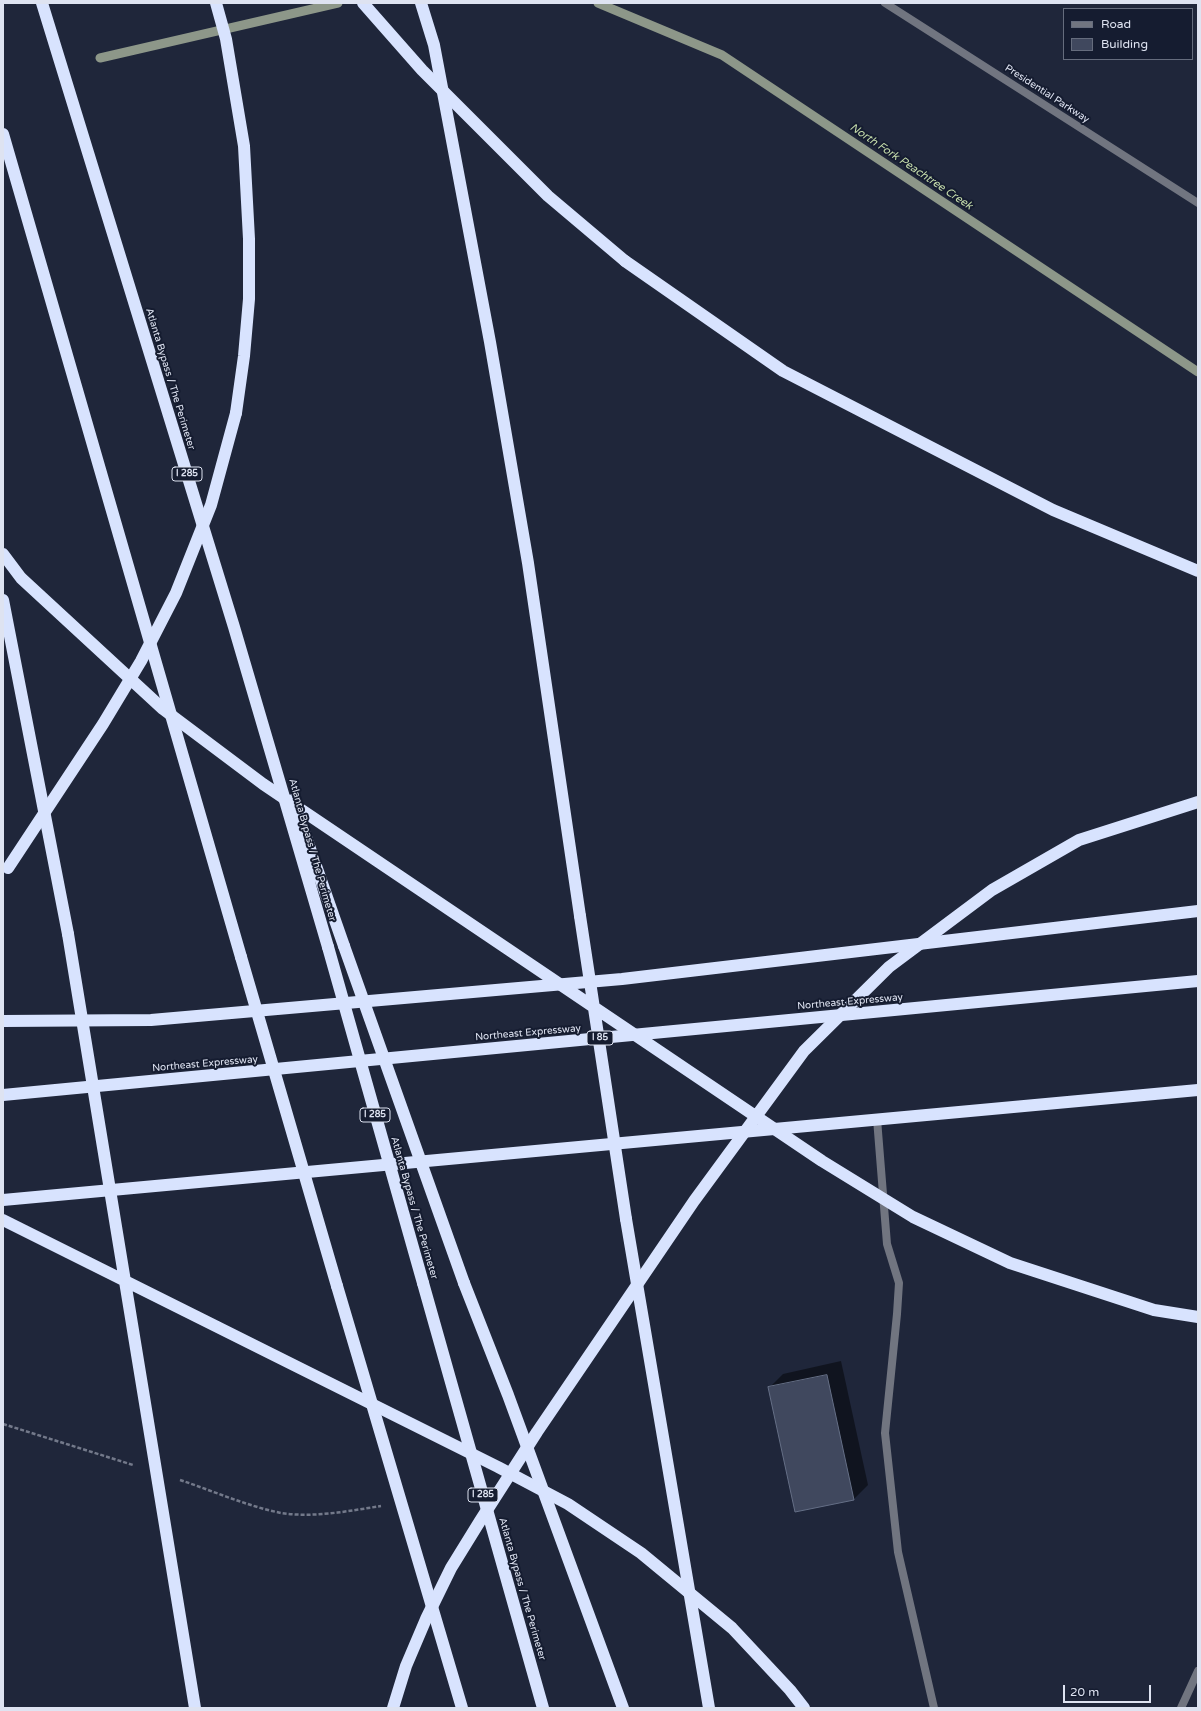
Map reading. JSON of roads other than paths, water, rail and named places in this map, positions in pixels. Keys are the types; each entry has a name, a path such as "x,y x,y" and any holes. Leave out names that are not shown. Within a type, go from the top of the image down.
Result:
{"highway":[{"name":"Atlanta Bypass / The Perimeter","path":"42,3 234,627 328,947 543,1708"},
{"path":"363,3 422,70 548,196 625,261 783,371 1052,510 1198,571"},
{"path":"421,3 434,45 490,342 528,564 626,1219 709,1708"},
{"path":"5,873 103,724 141,661 176,593 211,505 236,413 244,356 249,299 249,240 244,146 226,39 217,7"},
{"path":"3,134 241,957 462,1708"},
{"path":"3,554 21,578 163,709 263,784 822,1161 913,1217 1010,1263 1154,1310 1198,1317"},
{"path":"3,600 68,934 195,1708"},
{"path":"234,627 344,946 464,1283 508,1395 623,1708"},
{"path":"393,1708 406,1666 426,1619 451,1568 480,1521 541,1426 694,1201 804,1051 889,968 992,890 1079,840 1198,802"},
{"path":"3,1021 151,1020 622,979 1198,910"},
{"name":"Northeast Expressway","path":"3,1095 1198,981"},
{"path":"3,1200 1198,1090"},
{"path":"3,1220 498,1467 568,1504 641,1553 732,1628 790,1690 804,1708"}],"street":[{"name":"Presidential Parkway","path":"885,3 1198,202"},
{"path":"876,1119 887,1244 898,1283 897,1314 885,1432 898,1552 934,1708"},
{"path":"1181,1708 1198,1671"}],"waterway":[{"name":"North Fork Peachtree Creek","path":"100,58 338,3"},
{"name":"North Fork Peachtree Creek","path":"598,3 722,55 1198,372"}]}
